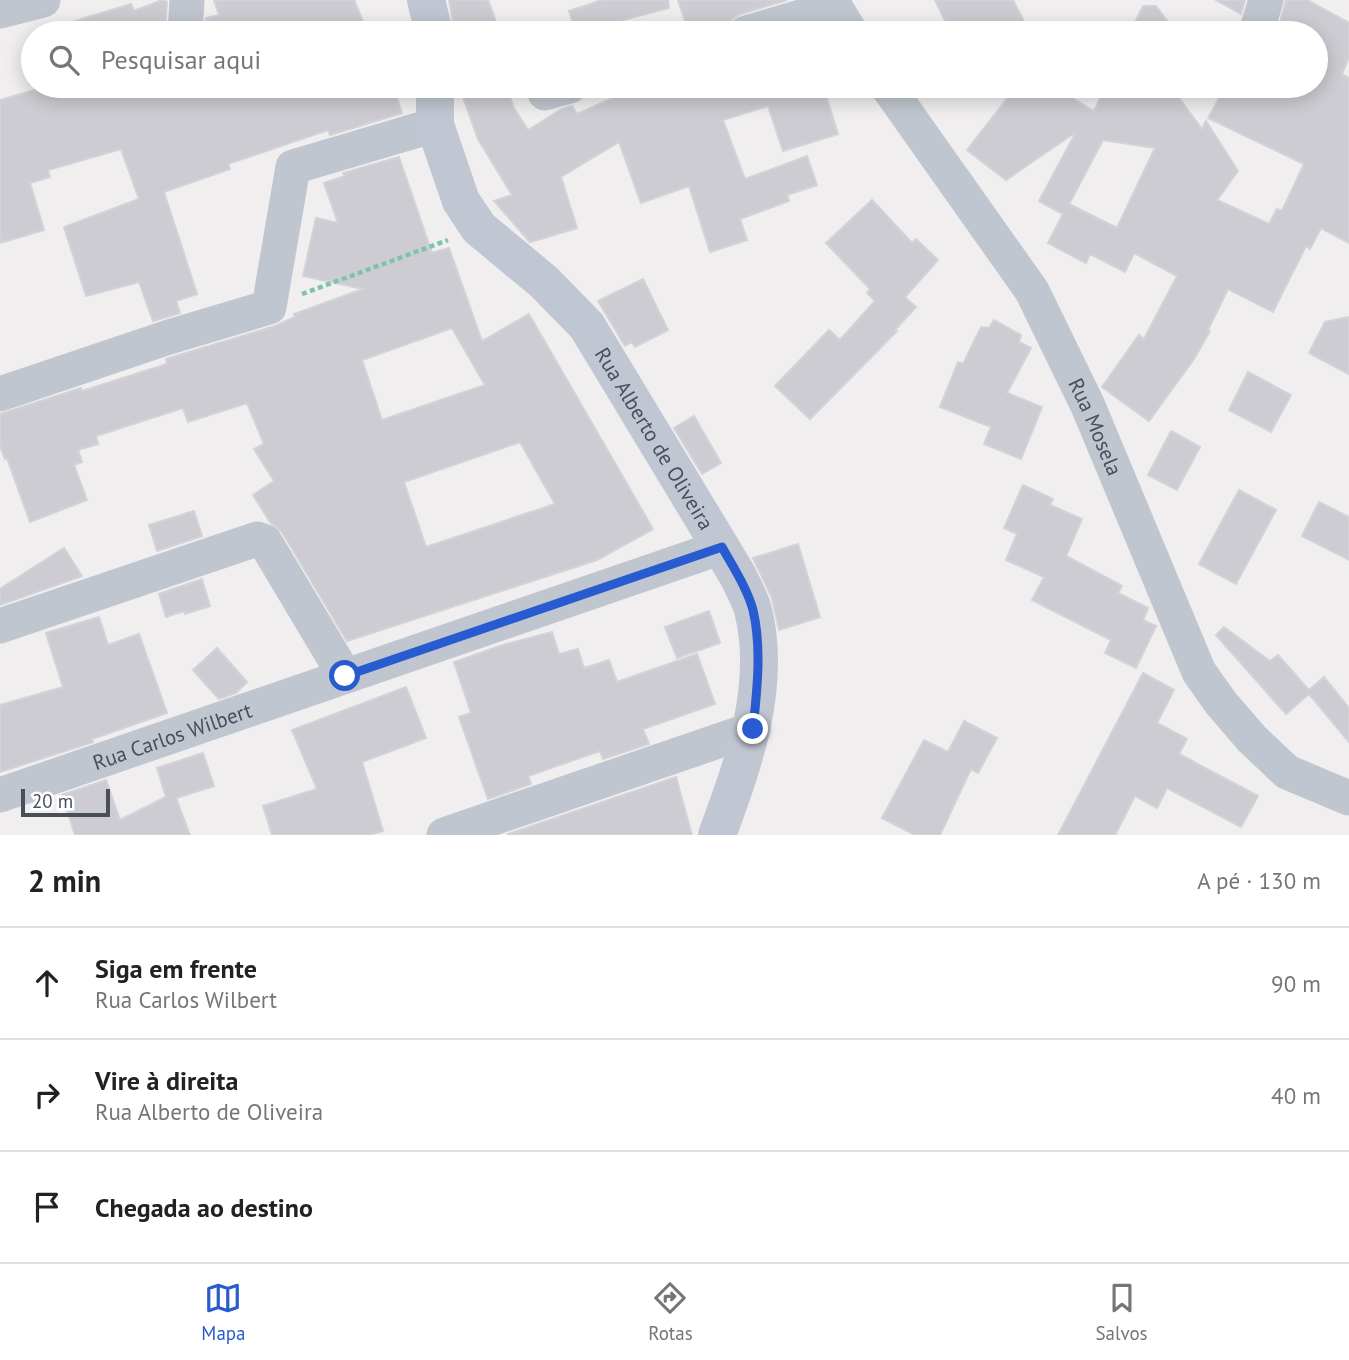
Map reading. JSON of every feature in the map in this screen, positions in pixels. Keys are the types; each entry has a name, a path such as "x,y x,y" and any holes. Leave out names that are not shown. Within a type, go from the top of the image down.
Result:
{"street":[{"path":"0,11 43,0"},
{"path":"186,21 187,0"},
{"path":"426,0 431,21"},
{"path":"1260,21 1266,0"},
{"path":"802,21 839,13"},
{"name":"Rua Alberto de Oliveira","path":"435,98 435,125 461,201 478,228 544,282 587,326 722,547 753,610 757,650 757,692 753,729 717,835"},
{"name":"Rua Mosela","path":"895,98 1032,291 1088,406 1199,672 1252,739 1287,772"},
{"path":"0,394 169,337 269,307 293,167 435,125"},
{"path":"0,626 257,539 265,542 345,676"},
{"name":"Rua Carlos Wilbert","path":"0,795 722,547"},
{"path":"444,835 753,729"},
{"path":"1287,772 1349,774"},
{"path":"1287,772 1349,798"}],"path":[{"path":"269,307 478,228"}],"building":[{"path":"162,0 167,2 166,21 76,21 131,4 134,11"},
{"path":"214,0 354,0 363,21 206,21 206,18 219,15"},
{"path":"449,0 488,0 496,21 453,21"},
{"path":"602,0 668,0 669,8 619,21 572,21 569,11"},
{"path":"678,0 787,0 740,14 731,21 685,21"},
{"path":"935,0 1013,0 1024,21 945,21"},
{"path":"1216,0 1245,0 1241,14"},
{"path":"1286,0 1307,0 1349,23 1349,57 1342,74 1349,78 1349,243 1321,228 1310,249 1306,246 1273,312 1228,289 1208,330 1210,331 1194,359 1149,421 1102,387 1139,335 1144,339 1177,276 1134,253 1125,272 1090,254 1086,263 1048,243 1063,214 1039,201 1076,132 1006,180 967,150 1008,98 1072,98 1094,111 1100,98 1179,98 1202,129 1206,121 1238,171 1217,200 1269,224 1277,209 1282,211 1304,164 1208,118 1219,98 1328,98 1328,21 1280,21","holes":["1103,140 1155,148 1117,228 1069,204"]},
{"path":"1143,6 1156,6 1167,21 1136,21"},
{"path":"21,94 21,98 397,98 402,113 330,135 328,130 228,164 230,169 164,192 197,294 176,301 180,313 153,321 139,282 86,296 64,227 139,199 121,149 48,170 50,177 30,183 44,230 0,243 0,100"},
{"path":"463,98 510,98 528,130 562,109 572,106 577,114 613,98 827,98 838,134 783,151 768,106 723,120 745,179 807,156 817,185 787,195 789,201 740,219 747,240 710,252 689,186 641,203 619,142 561,177 577,228 530,242 494,201 512,195 478,139"},
{"path":"399,157 432,253 449,248 482,341 529,314 653,529 597,560 347,641 282,532 270,522 253,495 274,481 254,449 264,444 247,403 188,422 183,408 96,436 98,444 78,450 82,462 74,465 87,500 30,522 7,458 5,459 0,446 0,414 167,364 166,359 275,326 295,317 294,314 363,289 303,276 316,218 338,223 324,183 345,176 343,173","holes":["452,328 485,385 382,420 362,360","520,442 555,504 426,547 404,482"]},
{"path":"872,200 912,243 916,239 938,260 905,297 916,307 895,330 897,331 810,419 775,386 829,330 840,340 875,301 867,293 870,289 826,243"},
{"path":"643,279 668,330 635,347 632,342 625,346 598,301"},
{"path":"1349,317 1349,374 1309,353 1325,322"},
{"path":"994,320 1021,335 1019,342 1031,348 1007,393 1042,407 1021,459 984,444 991,427 940,407 958,362 963,364 981,327 989,328"},
{"path":"1248,372 1291,395 1271,432 1229,410"},
{"path":"694,416 721,463 702,474 674,428"},
{"path":"1171,431 1200,447 1177,490 1148,475"},
{"path":"1023,485 1053,499 1050,505 1082,519 1066,556 1122,586 1118,593 1148,608 1143,620 1156,626 1136,668 1105,653 1111,640 1032,600 1044,577 1006,560 1017,534 1004,528"},
{"path":"1239,490 1276,510 1236,584 1199,564"},
{"path":"1319,502 1349,517 1349,560 1302,536"},
{"path":"194,511 202,536 157,551 149,525"},
{"path":"798,544 820,617 779,630 772,598 753,558"},
{"path":"64,548 82,576 0,605 0,589"},
{"path":"202,579 210,606 166,617 159,594"},
{"path":"709,611 720,643 677,658 665,627"},
{"path":"99,617 108,645 139,634 167,713 92,739 93,742 0,772 0,705 63,687 46,633"},
{"path":"1224,627 1270,661 1278,655 1309,690 1324,677 1349,708 1349,742 1309,694 1286,714 1216,635"},
{"path":"552,632 559,654 578,649 584,668 609,660 617,682 697,654 715,704 643,729 649,744 603,759 600,751 528,776 531,784 488,799 459,717 471,713 454,662"},
{"path":"217,648 247,682 236,693 219,699 193,670"},
{"path":"1143,673 1174,690 1157,723 1187,739 1179,754 1258,796 1241,827 1167,788 1157,808 1135,796 1115,835 1058,835"},
{"path":"406,687 426,738 362,762 383,831 369,835 272,835 263,806 317,789 292,730"},
{"path":"964,721 997,738 978,773 971,769 940,835 915,835 882,818 924,740 948,752"},
{"path":"203,753 214,786 176,798 190,835 75,835 62,795 106,780 120,820 166,797 157,768"},
{"path":"676,777 692,835 508,835 508,834"}],"route":[{"path":"345,676 722,547 753,610 757,650 757,692 753,729"}]}
